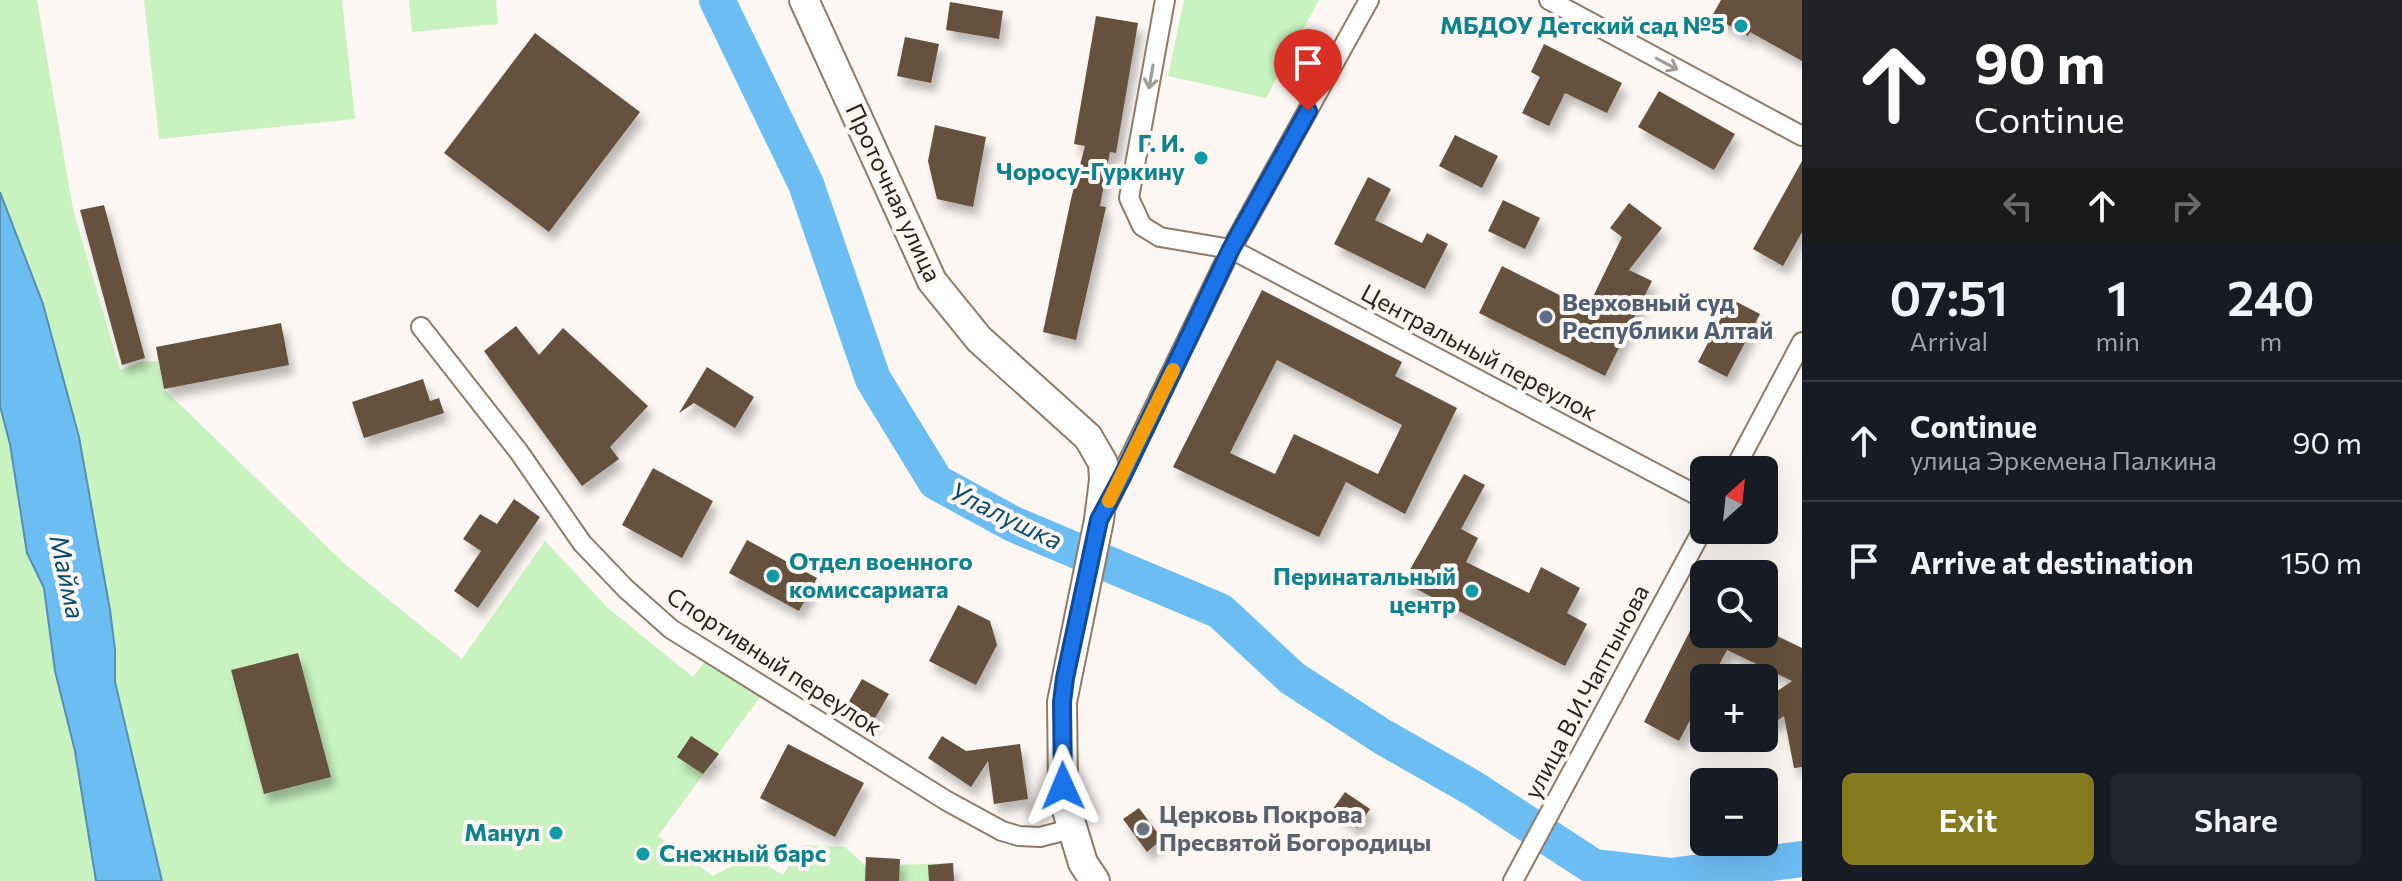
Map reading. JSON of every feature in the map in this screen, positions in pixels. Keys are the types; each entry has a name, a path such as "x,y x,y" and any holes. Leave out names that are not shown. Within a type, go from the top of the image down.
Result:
{"main road":[{"name":"Проточная улица","path":"804,0 932,281 979,339 1083,431 1103,463 1099,520 1062,702 1063,786 1071,829 1083,863 1095,881"}],"street":[{"name":"Центральный переулок","path":"1165,0 1129,198 1142,226 1160,237 1231,249 1690,492"},
{"path":"1099,520 1231,249 1369,0"},
{"path":"1549,0 1802,136"},
{"name":"Спортивный переулок","path":"421,327 519,452 582,543 626,589 671,629 947,801 1002,831 1040,837 1071,829"},
{"path":"1741,456 1802,342"},
{"name":"улица В.И.Чаптынова","path":"1517,873 1695,544"}],"green space":[{"path":"0,0 37,0 73,209 120,370 140,362 158,361 164,389 345,564 462,659 545,541 608,608 693,677 707,659 760,697 658,836 713,876 751,856 783,875 803,845 845,847 866,866 953,863 954,881 162,881 115,682 79,437 43,304 0,192"},
{"path":"144,0 342,0 355,119 159,139"},
{"path":"409,0 496,0 498,24 412,32"},
{"path":"1184,0 1319,0 1266,98 1168,76"},
{"path":"0,406 10,444 27,553 44,587 55,671 75,751 96,881 0,881"}],"water":[{"name":"Майма","path":"0,192 43,304 79,437 110,610 115,682 162,881 96,881 75,751 55,671 44,588 27,553 10,444 0,406"}],"building":[{"name":"МБДОУ Детский сад №5","path":"1721,0 1802,0 1802,61 1750,32 1748,36 1712,16"},
{"path":"950,2 1003,11 999,39 946,30"},
{"path":"1096,16 1138,23 1116,153 1110,152 1100,206 1106,207 1076,340 1043,332 1085,146 1074,144"},
{"path":"535,33 640,112 549,232 444,153"},
{"path":"905,37 939,44 931,83 897,76"},
{"path":"1544,44 1622,83 1607,113 1565,93 1549,126 1522,113 1540,77 1531,72"},
{"path":"1659,91 1735,134 1714,170 1638,127"},
{"path":"935,125 986,137 973,207 937,199 928,161"},
{"path":"1455,135 1498,156 1482,188 1439,166"},
{"path":"1802,161 1802,232 1783,266 1753,249"},
{"path":"1368,177 1391,189 1375,220 1422,243 1427,233 1448,244 1425,289 1334,244"},
{"path":"1503,200 1540,218 1525,249 1488,231"},
{"name":"Верховный суд Республики Алтай","path":"1629,203 1662,228 1629,270 1652,281 1605,376 1479,313 1502,266 1587,309 1622,237 1610,228"},
{"path":"104,205 145,358 122,365 80,210"},
{"path":"1262,290 1402,362 1395,376 1457,408 1405,514 1346,482 1319,537 1173,467","holes":["1277,360 1402,425 1378,474 1294,434 1275,474 1230,453"]},
{"path":"1731,299 1760,314 1727,377 1698,362"},
{"path":"281,323 289,365 164,389 156,347"},
{"path":"516,326 539,355 563,328 648,406 610,447 619,459 582,486 484,351"},
{"path":"707,367 754,397 735,428 694,403 679,413"},
{"path":"423,379 430,401 439,398 444,413 364,438 352,402"},
{"path":"653,468 713,501 682,558 622,525"},
{"name":"Перинатальный центр","path":"1464,474 1485,485 1461,529 1478,538 1466,562 1529,593 1541,567 1580,588 1567,613 1587,624 1565,666 1403,582"},
{"path":"514,499 540,517 478,608 454,591 481,551 463,539 480,514 497,524"},
{"name":"Отдел военного комиссариата","path":"747,540 817,578 799,611 729,573"},
{"path":"958,605 990,621 997,645 976,685 929,661"},
{"path":"1690,631 1690,648 1778,648 1778,636 1802,648 1802,767 1794,768 1784,716 1778,720 1778,690 1792,681 1778,674 1778,664 1756,664 1727,650 1720,664 1690,664 1690,720 1679,741 1644,722"},
{"path":"298,653 331,777 264,794 231,670"},
{"path":"862,679 889,694 871,725 844,710"},
{"path":"691,736 719,754 703,774 677,757"},
{"path":"942,736 966,751 1020,744 1028,799 994,804 988,761 971,787 928,758"},
{"path":"788,744 864,783 835,837 760,798"},
{"path":"1345,792 1370,809 1357,828 1332,810"},
{"name":"Церковь Покрова Пресвятой Богородицы","path":"1139,808 1162,839 1147,852 1123,819"},
{"path":"866,857 900,859 899,881 865,881"},
{"path":"953,863 954,881 929,881 928,865"}],"waterway":[{"name":"Улалушка","path":"717,0 806,184 873,379 936,482 1013,524 1220,611 1292,678 1383,737 1471,787 1594,867 1670,876 1802,859"}],"slow traffic":[{"path":"1109,501 1173,370"}],"place":[{"name":"МБДОУ Детский сад №5","path":"1741,26"},
{"name":"Г. И. Чоросу-Гуркину","path":"1201,158"},
{"name":"Верховный суд Республики Алтай","path":"1546,317"},
{"name":"Отдел военного комиссариата","path":"773,576"},
{"name":"Перинатальный центр","path":"1472,591"},
{"name":"Церковь Покрова Пресвятой Богородицы","path":"1143,829"},
{"name":"Манул","path":"556,833"},
{"name":"Снежный барс","path":"643,854"}],"route":[{"path":"1063,786 1062,702 1065,678 1099,520 1231,249 1308,111"}]}
